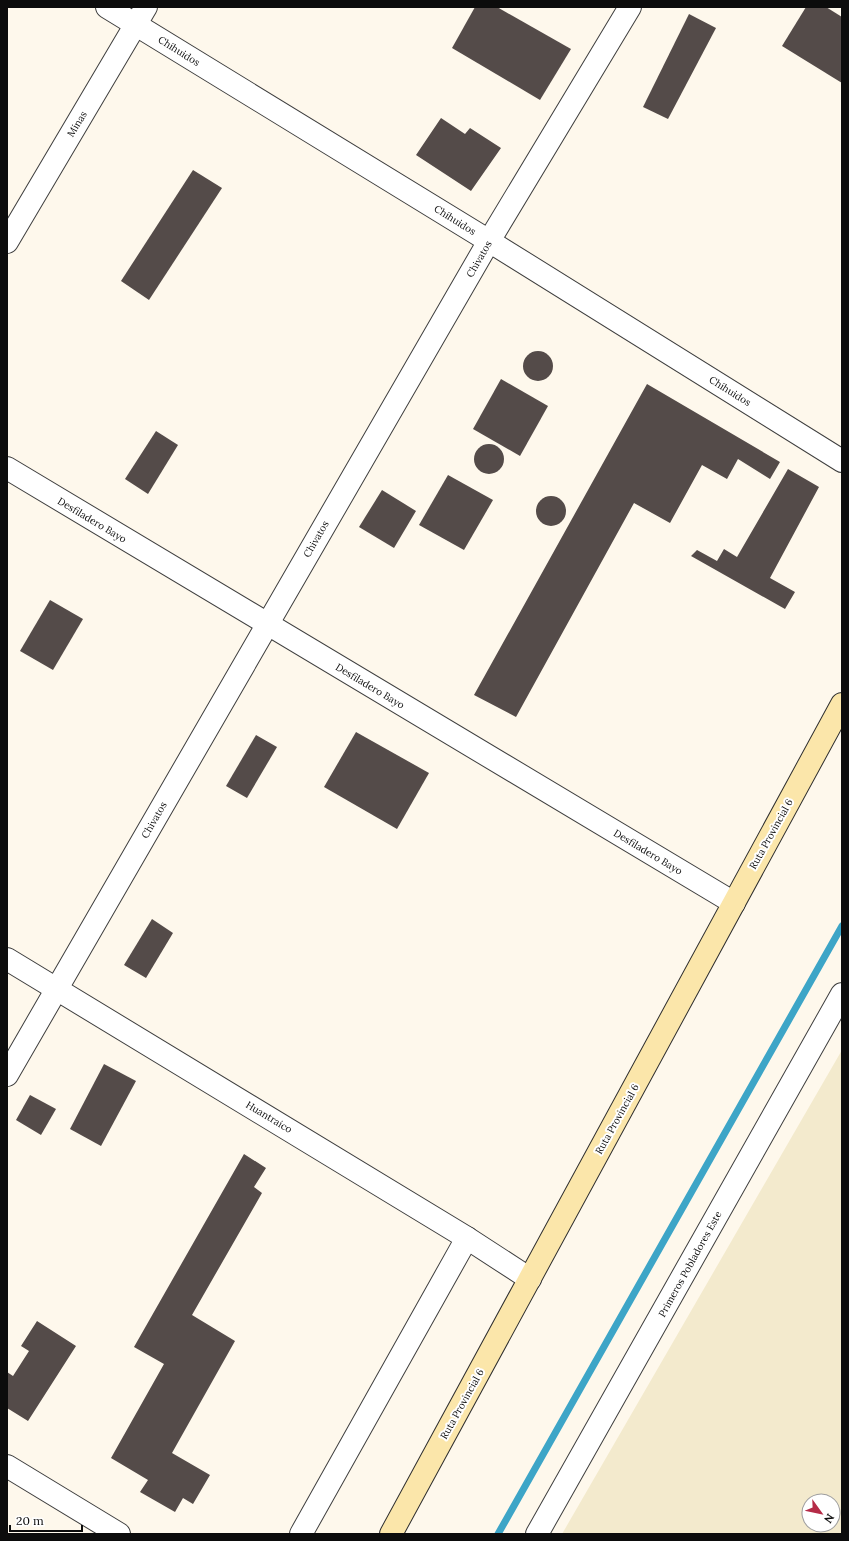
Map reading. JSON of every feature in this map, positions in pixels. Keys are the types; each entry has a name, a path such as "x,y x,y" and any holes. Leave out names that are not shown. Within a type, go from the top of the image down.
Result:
{"main road":[{"name":"Ruta Provincial 6","path":"391,1534 842,704"}],"street":[{"name":"Chihuidos","path":"107,7 141,16 489,241 842,461"},
{"name":"Chivatos","path":"7,1075 489,241 630,7"},
{"name":"Minas","path":"7,242 141,16"},
{"name":"Desfiladero Bayo","path":"7,468 267,625 734,903"},
{"name":"Huantraico","path":"7,958 466,1238 530,1279"},
{"name":"Primeros Pobladores Este","path":"537,1534 842,994"},
{"path":"301,1534 466,1238"},
{"path":"7,1466 120,1534"}],"shaded area":[{"path":"842,1050 842,1534 562,1534"}],"building":[{"path":"475,7 497,7 571,49 540,100 452,48"},
{"path":"806,7 826,7 842,17 842,83 782,46"},
{"path":"689,14 716,28 668,119 643,107"},
{"path":"441,118 465,134 470,128 501,148 471,191 416,155"},
{"path":"193,170 222,188 149,300 121,281"},
{"path":"538,351 544,352 552,360 552,372 544,380 538,381 532,380 524,372 523,366 524,360 532,352"},
{"path":"501,379 548,406 520,456 473,429"},
{"path":"647,384 780,462 770,479 738,459 727,479 702,465 670,523 634,503 516,717 474,695"},
{"path":"156,431 178,445 148,494 125,479"},
{"path":"489,444 495,445 503,453 503,465 495,473 489,474 483,473 475,465 474,459 475,453 483,445"},
{"path":"788,469 819,487 770,578 795,592 785,609 691,556 697,550 717,561 724,549 737,557"},
{"path":"448,475 493,500 464,550 419,525"},
{"path":"382,490 416,511 394,548 359,527"},
{"path":"551,496 557,497 565,505 565,517 557,525 551,526 545,525 537,517 536,511 537,505 545,497"},
{"path":"50,600 83,619 53,670 20,651"},
{"path":"356,732 429,773 397,829 324,787"},
{"path":"256,735 277,747 247,798 226,786"},
{"path":"152,919 173,933 146,978 124,965"},
{"path":"104,1064 136,1081 101,1146 70,1129"},
{"path":"30,1095 56,1109 41,1135 16,1120"},
{"path":"244,1154 266,1168 254,1187 262,1193 192,1315 235,1341 172,1453 210,1475 193,1504 183,1498 175,1512 140,1492 148,1480 111,1458 164,1364 134,1347"},
{"path":"37,1321 76,1346 28,1421 7,1408 7,1372 13,1376 29,1351 21,1346"}],"waterway":[{"path":"498,1534 842,926"}]}
